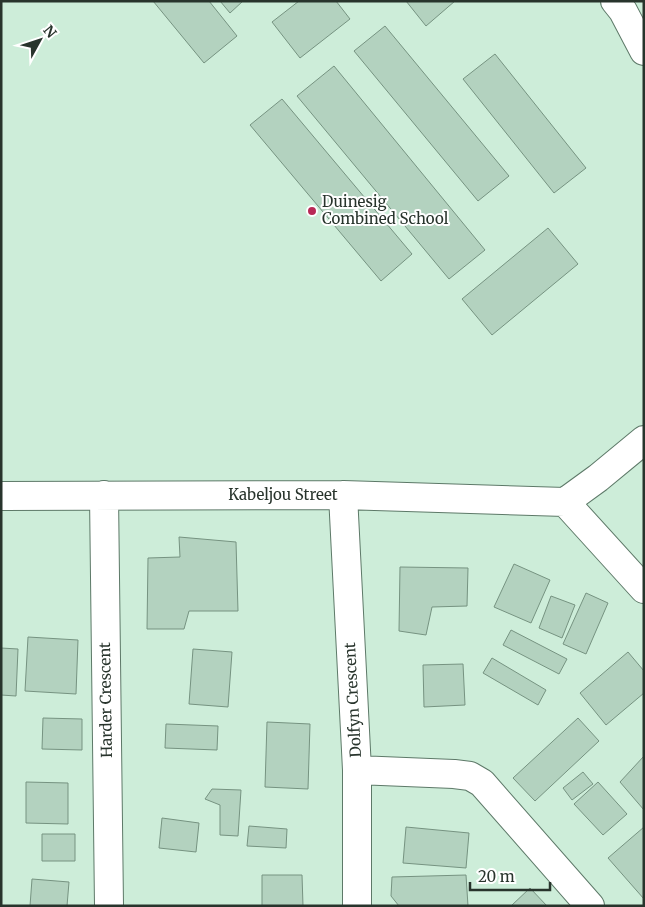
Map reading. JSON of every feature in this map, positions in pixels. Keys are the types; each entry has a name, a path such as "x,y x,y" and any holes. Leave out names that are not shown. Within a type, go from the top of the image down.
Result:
{"street":[{"path":"615,1 623,11 644,51"},
{"path":"644,440 565,502 644,589"},
{"name":"Harder Crescent","path":"104,495 109,906"},
{"name":"Kabeljou Street","path":"1,496 343,495 565,502"},
{"name":"Dolfyn Crescent","path":"343,495 357,770 358,906"},
{"path":"357,770 454,774 470,776 482,783 590,906"}],"building":[{"path":"153,1 209,1 237,36 204,63"},
{"path":"220,1 243,1 230,13"},
{"path":"299,1 336,1 350,19 300,58 272,22"},
{"path":"406,1 455,1 426,26"},
{"path":"385,26 509,176 478,201 354,51"},
{"path":"495,54 586,168 554,193 463,79"},
{"path":"334,66 485,250 449,279 297,96"},
{"path":"282,99 412,254 381,281 250,125"},
{"path":"548,228 578,264 492,335 462,299"},
{"path":"179,537 236,542 238,611 189,611 184,629 147,629 148,558 180,557"},
{"path":"514,564 550,580 531,623 494,607"},
{"path":"400,567 468,568 467,606 432,607 426,635 399,631"},
{"path":"586,593 608,603 586,654 563,644"},
{"path":"551,596 575,605 562,638 539,628"},
{"path":"511,630 567,659 559,674 503,645"},
{"path":"28,637 78,640 76,694 25,691"},
{"path":"1,648 18,649 16,696 1,695"},
{"path":"193,649 232,652 228,707 189,704"},
{"path":"628,652 644,671 644,693 606,725 580,693"},
{"path":"492,658 546,690 538,705 483,673"},
{"path":"463,664 465,705 424,707 423,665"},
{"path":"43,718 82,719 82,750 42,749"},
{"path":"578,718 599,741 535,801 513,778"},
{"path":"267,722 310,724 308,789 265,787"},
{"path":"166,724 218,726 217,750 165,748"},
{"path":"644,756 644,810 620,782"},
{"path":"583,772 593,784 572,800 563,788"},
{"path":"26,782 68,783 68,824 26,823"},
{"path":"598,782 627,814 603,835 574,804"},
{"path":"212,789 241,790 238,836 220,835 220,805 205,799"},
{"path":"162,818 199,823 196,852 159,848"},
{"path":"249,826 287,829 286,848 247,846"},
{"path":"406,827 469,833 466,868 403,863"},
{"path":"644,827 644,899 608,858"},
{"path":"42,834 75,834 75,861 42,861"},
{"path":"262,875 302,875 303,906 262,906"},
{"path":"466,875 468,906 399,906 391,896 392,877"},
{"path":"32,879 69,882 67,906 30,906"},
{"path":"530,888 547,906 511,906"}],"place":[{"name":"Duinesig Combined School","path":"312,211"}]}
